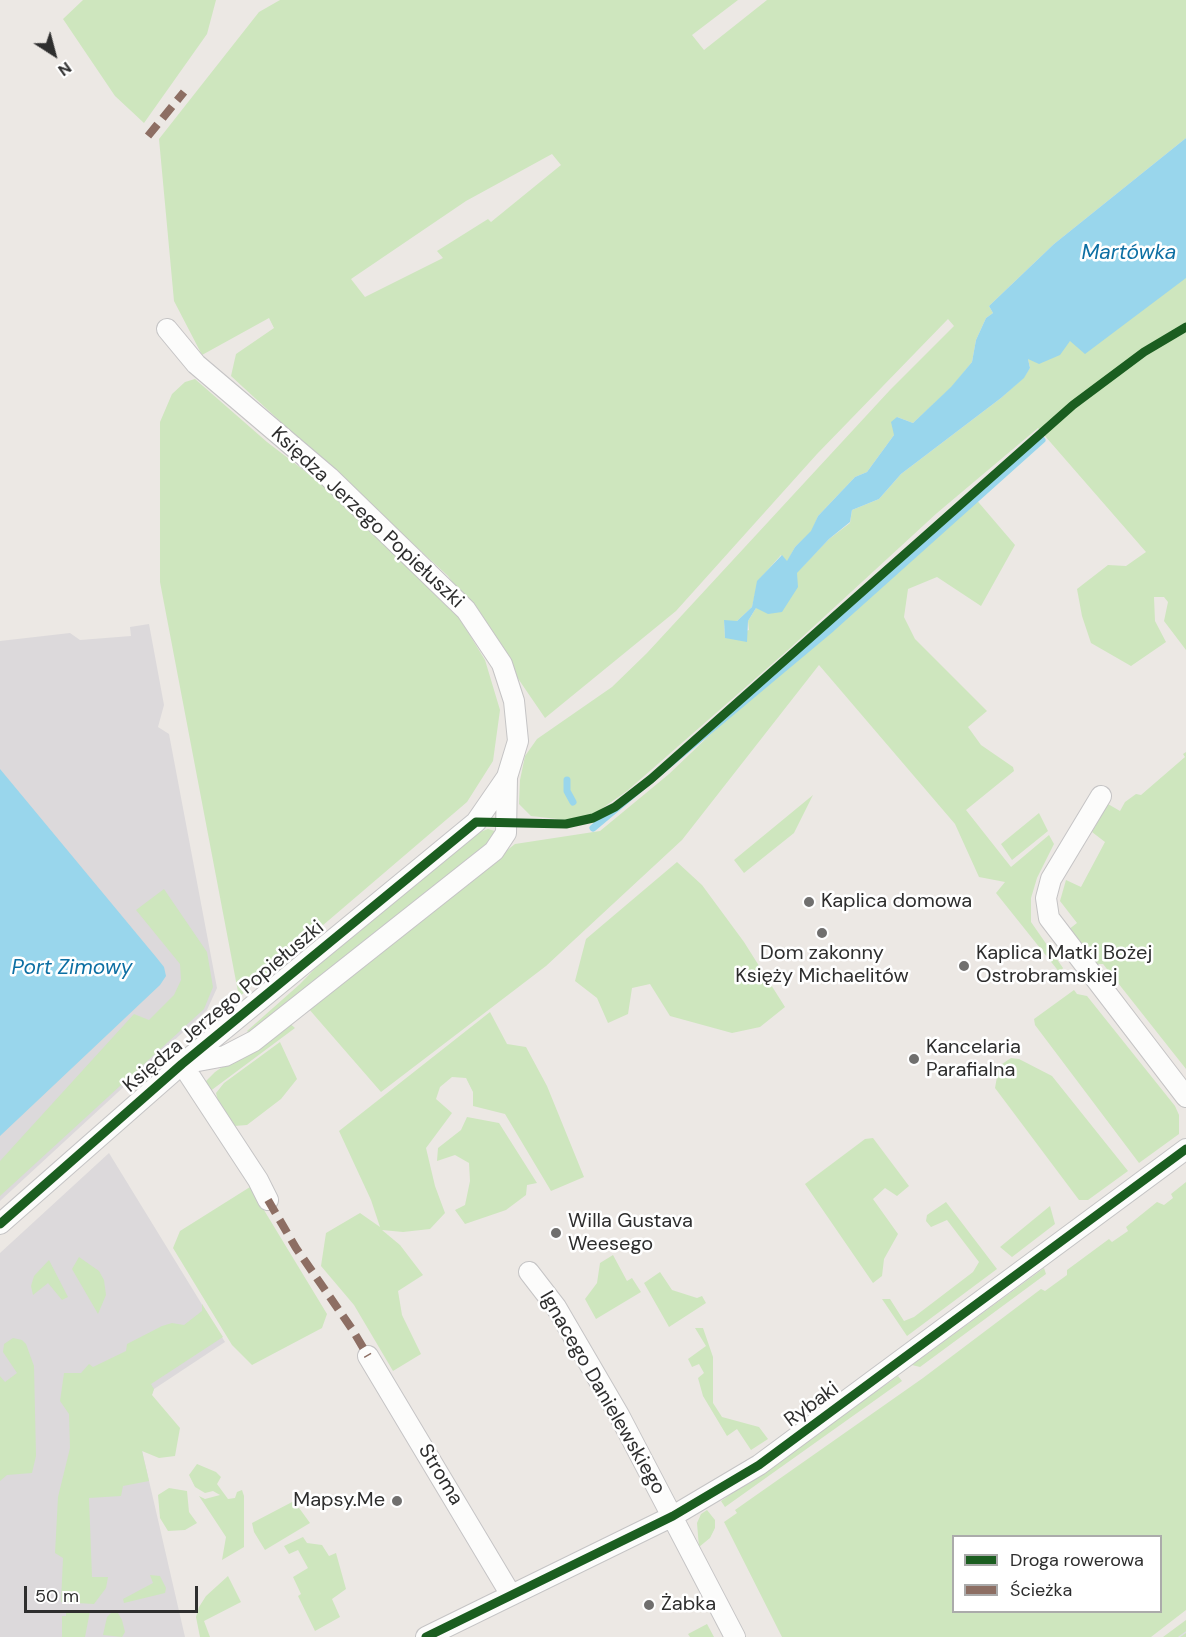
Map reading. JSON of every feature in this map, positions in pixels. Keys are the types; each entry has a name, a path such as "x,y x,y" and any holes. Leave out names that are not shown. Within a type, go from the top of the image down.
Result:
{"street":[{"name":"Księdza Jerzego Popiełuszki","path":"0,1224 182,1064 476,822 507,777 518,741 514,701 502,664 466,610 329,477 196,364 167,329"},
{"path":"268,1200 258,1180 182,1064 225,1056 254,1041 494,851 506,833 507,777"},
{"path":"1101,796 1051,879 1046,898 1048,918 1186,1097"},
{"name":"Rybaki","path":"427,1637 673,1516 759,1466 1186,1149"},
{"name":"Ignacego Danielewskiego","path":"529,1272 556,1307 673,1516 735,1637"},
{"name":"Stroma","path":"368,1356 511,1595"}],"shaded area":[{"path":"149,624 164,705 158,727 169,734 217,988 207,1010 0,1201 0,641 70,633 80,640 131,636 130,627"},
{"path":"109,1153 225,1342 154,1389 138,1433 185,1637 0,1637 0,1253"}],"green space":[{"path":"83,0 216,0 207,34 144,123 115,96 63,19"},
{"path":"280,0 738,0 692,35 704,50 767,0 1186,0 1186,138 1054,244 989,306 993,313 986,318 976,340 972,362 952,387 913,423 897,417 894,435 867,472 855,477 818,516 812,531 795,547 787,562 781,555 758,581 752,607 737,621 724,621 725,638 749,630 748,621 756,608 796,573 829,539 850,523 852,510 879,499 901,474 1001,398 1024,377 1030,368 1028,359 1070,341 1186,277 1186,650 1164,621 1168,602 1164,597 1154,597 1155,621 1166,642 1131,666 1091,643 1082,616 1077,589 1108,565 1126,566 1146,552 1038,428 937,513 788,650 627,791 594,814 567,820 531,816 519,804 520,780 525,756 537,739 612,687 647,653 890,390 954,326 948,319 817,454 676,611 545,718 448,576 231,376 236,354 274,328 269,318 202,355 174,301 159,139 259,12","holes":["552,154 561,165 491,222 488,219 437,251 443,258 365,297 351,279 466,201"]},
{"path":"195,379 267,442 323,485 460,619 485,660 500,710 493,761 467,802 239,997 160,582 160,422 172,394 185,382"},
{"path":"974,497 1015,545 981,606 937,577 908,589 904,617 915,639 987,711 968,727 981,745 1013,767 1014,771 966,810 1011,867 1049,835 1054,844 1037,878 1031,898 1031,922 1063,968 1060,973 996,893 1005,882 979,877 955,824 819,665 682,840 546,966 381,1092 308,1008 515,844 600,831 669,774 782,666"},
{"path":"1186,752 1186,1069 1103,964 1092,964 1068,930 1077,923 1060,901 1066,880 1081,887 1105,842 1092,832 1108,804 1120,811 1125,802 1136,794 1141,795 1185,757 1183,754"},
{"path":"813,795 794,833 744,873 734,860"},
{"path":"1039,813 1048,831 1012,860 1001,844"},
{"path":"488,829 498,832 497,841 251,1035 247,1031 300,984 336,947 392,904 470,836"},
{"path":"677,862 702,885 744,942 785,1007 760,1027 732,1033 670,1016 650,984 632,988 628,1014 608,1023 597,998 575,981 586,939"},
{"path":"164,889 207,952 213,987 204,1009 0,1196 0,1161 134,1014 149,1020 174,995 181,980 180,964 136,910"},
{"path":"1074,990 1077,994 1087,996 1175,1106 1179,1115 1179,1134 1139,1163 1035,1025 1034,1019"},
{"path":"490,1012 507,1044 526,1047 547,1086 584,1177 551,1191 505,1114 473,1106 473,1092 466,1078 452,1077 440,1087 436,1099 452,1113 426,1148 435,1186 445,1213 430,1229 403,1232 382,1230 400,1245 423,1275 398,1291 402,1315 421,1354 393,1371 354,1305 321,1266 326,1233 360,1213 380,1227 371,1200 339,1131"},
{"path":"288,1022 295,1028 209,1092 205,1082 215,1072"},
{"path":"280,1042 297,1079 281,1099 247,1125 234,1126 219,1106 216,1093 224,1083"},
{"path":"1011,1058 1019,1059 1052,1076 1128,1171 1088,1200 1079,1200 995,1088 999,1066"},
{"path":"467,1117 499,1123 537,1183 527,1185 526,1195 506,1210 465,1224 455,1210 465,1205 470,1181 469,1163 455,1155 437,1161 438,1148 461,1130"},
{"path":"873,1138 909,1186 897,1196 885,1188 873,1199 898,1234 884,1259 882,1276 873,1283 805,1184 865,1139"},
{"path":"1186,1182 1186,1610 1151,1637 782,1637 724,1522 737,1513 735,1510 923,1378 1041,1289 1045,1291 1067,1275 1067,1270 1109,1239 1112,1242 1128,1231 1126,1227 1157,1202 1164,1205 1173,1198 1171,1194"},
{"path":"250,1187 327,1314 322,1328 252,1365 232,1345 173,1248 180,1231"},
{"path":"946,1202 997,1269 907,1336 882,1299 890,1299 904,1321 914,1317 973,1272 979,1262 947,1220 931,1227 926,1221 927,1215"},
{"path":"1050,1206 1055,1224 1012,1257 1000,1247"},
{"path":"613,1255 627,1281 632,1278 641,1292 596,1319 585,1299 597,1283 600,1263"},
{"path":"79,1257 99,1271 104,1280 106,1295 98,1314 72,1269"},
{"path":"49,1260 68,1297 62,1300 48,1283 33,1295 31,1286 34,1276"},
{"path":"1044,1268 1046,1274 920,1367 912,1365"},
{"path":"660,1272 672,1290 697,1298 702,1296 706,1303 669,1327 644,1283"},
{"path":"202,1304 223,1337 151,1384 154,1389 152,1395 180,1428 175,1456 159,1458 142,1451 149,1481 123,1486 121,1496 89,1498 92,1577 108,1577 106,1588 94,1604 61,1602 63,1558 55,1553 58,1497 70,1448 69,1414 60,1401 64,1373 81,1373 89,1364 93,1367 126,1351 127,1344 162,1326 172,1323 184,1325 202,1311"},
{"path":"695,1328 703,1328 713,1357 713,1403 722,1417 759,1427 768,1439 751,1450 737,1429 727,1436 703,1396 698,1378 704,1373 699,1364 692,1367 688,1359 706,1346"},
{"path":"13,1338 22,1340 26,1344 34,1366 36,1456 32,1473 7,1475 0,1481 0,1376 5,1382 17,1373 3,1352 4,1344"},
{"path":"898,1376 902,1381 725,1507 721,1501"},
{"path":"197,1464 216,1472 221,1477 217,1484 228,1499 235,1498 237,1492 242,1490 244,1496 244,1547 222,1560 226,1537 199,1496 205,1499 220,1495 213,1491 205,1493 195,1487 189,1475"},
{"path":"169,1488 187,1491 189,1512 197,1523 185,1530 168,1531 160,1518 158,1495"},
{"path":"294,1501 310,1523 265,1550 254,1532 252,1523"},
{"path":"707,1510 715,1520 715,1528 710,1538 699,1547 697,1523 701,1514"},
{"path":"303,1537 307,1543 322,1545 329,1556 336,1553 346,1589 332,1599 340,1617 315,1631 298,1596 301,1594 293,1577 308,1568 298,1550 289,1554 284,1546"},
{"path":"150,1575 160,1576 166,1588 165,1593 124,1603 123,1599 153,1583"},
{"path":"228,1576 241,1602 204,1621 210,1637 200,1637 196,1617 199,1607 206,1596"},
{"path":"66,1610 90,1611 85,1637 62,1637 62,1616 66,1616"},
{"path":"113,1611 118,1613 122,1620 125,1632 122,1637 103,1635 107,1617"},
{"path":"1186,1620 1186,1637 1163,1637"},
{"path":"707,1624 714,1637 690,1637 688,1634"}],"water":[{"name":"Martówka","path":"1186,138 1186,278 1085,354 1070,341 1060,355 1039,364 1028,359 1030,368 1024,378 1001,398 901,474 879,499 852,510 850,522 829,539 797,573 798,587 782,612 768,614 756,608 748,621 747,642 725,638 724,620 737,621 752,607 757,581 782,555 787,561 795,547 811,531 818,516 855,477 867,472 894,435 891,422 897,417 913,423 951,387 972,362 976,340 986,318 993,313 989,306 1054,244"},
{"name":"Port Zimowy","path":"0,769 156,957 164,967 166,976 160,985 0,1136"}],"waterway":[{"path":"593,828 832,628 1042,440"},
{"path":"567,780 567,791 573,802"}],"tram line":[{"path":"1179,1637 1186,1632"}],"marked path":[{"path":"148,136 184,92"},
{"path":"268,1200 296,1248 368,1356"}],"cycle path":[{"path":"0,1224 182,1064 476,822 566,824 593,818 615,807 651,779 1073,405 1144,352 1186,327"},
{"path":"426,1637 673,1516 759,1465 1186,1149"}],"place":[{"name":"Kaplica domowa","path":"809,902"},
{"name":"Dom zakonny Księży Michaelitów","path":"822,933"},
{"name":"Kaplica Matki Bożej Ostrobramskiej","path":"964,966"},
{"name":"Kancelaria Parafialna","path":"914,1059"},
{"name":"Willa Gustava Weesego","path":"556,1233"},
{"name":"Mapsy.Me","path":"397,1501"},
{"name":"Żabka","path":"649,1605"}]}
